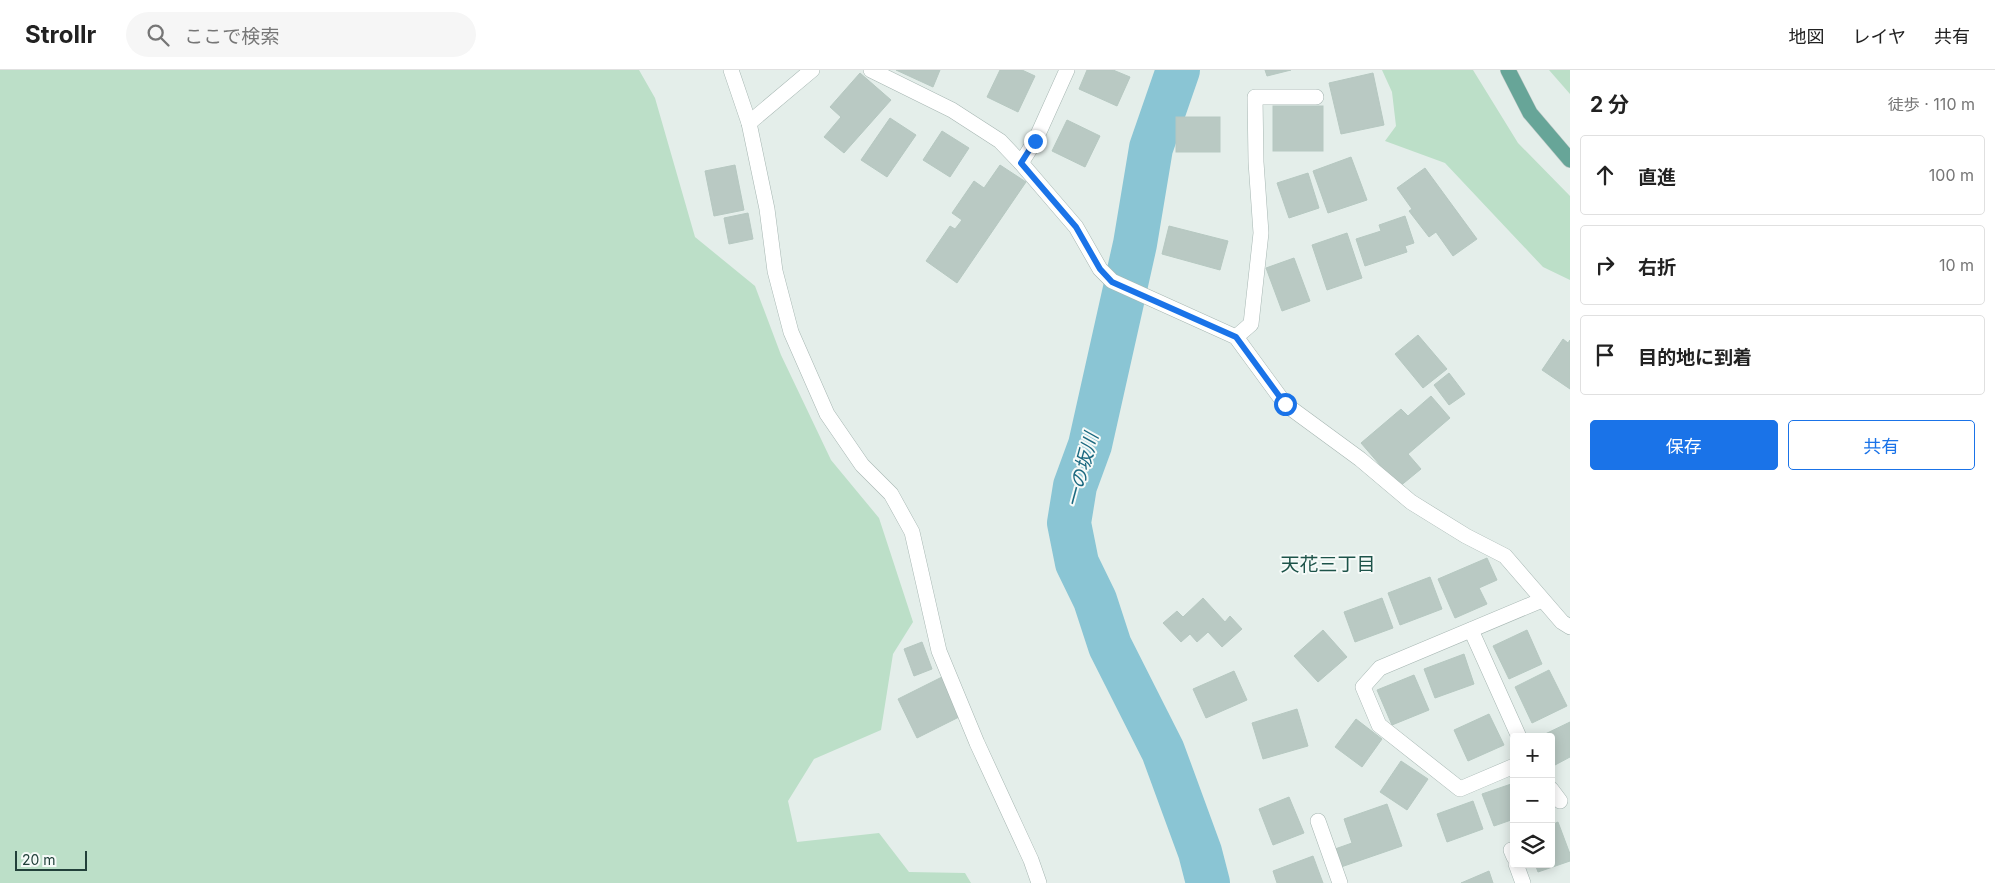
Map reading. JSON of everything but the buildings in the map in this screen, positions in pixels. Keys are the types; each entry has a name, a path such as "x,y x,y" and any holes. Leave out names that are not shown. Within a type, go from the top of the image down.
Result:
{"main road":[{"path":"1508,70 1530,112 1570,160"}],"street":[{"path":"730,70 749,123 766,209 775,271 792,332 827,414 862,465 891,494 912,532 940,651 977,742 1031,860 1039,883"},
{"path":"749,123 812,70"},
{"path":"871,70 952,110 1000,141 1076,227 1100,269 1112,282 1236,337 1285,404 1360,459 1411,502 1466,536 1505,556 1562,622 1570,627"},
{"path":"1021,163 1035,141 1067,70"},
{"path":"1236,337 1251,324 1256,295 1261,233 1256,162 1255,97 1316,97"},
{"path":"1510,768 1460,788 1379,725 1363,687 1380,668 1542,600"},
{"path":"1471,630 1517,733"},
{"path":"1318,821 1340,883"},
{"path":"1517,868 1523,883"}],"green space":[{"path":"0,70 639,70 655,98 695,237 755,286 781,355 831,460 879,518 913,622 893,654 881,730 814,759 788,801 797,842 879,833 909,872 965,873 971,883 0,883"},
{"path":"1382,70 1473,70 1518,143 1570,196 1570,280 1543,267 1445,163 1385,141 1396,126 1392,92"},
{"path":"1549,70 1570,70 1570,94"}],"waterway":[{"name":"一の坂川","path":"1178,70 1151,148 1135,244 1090,445 1075,486 1069,523 1077,563 1095,600 1110,646 1163,751 1200,852 1208,883"}],"district":[{"name":"天花三丁目","path":"1328,564"}],"route":[{"path":"1035,141 1021,163 1076,227 1100,269 1112,282 1236,337 1285,404"}]}
